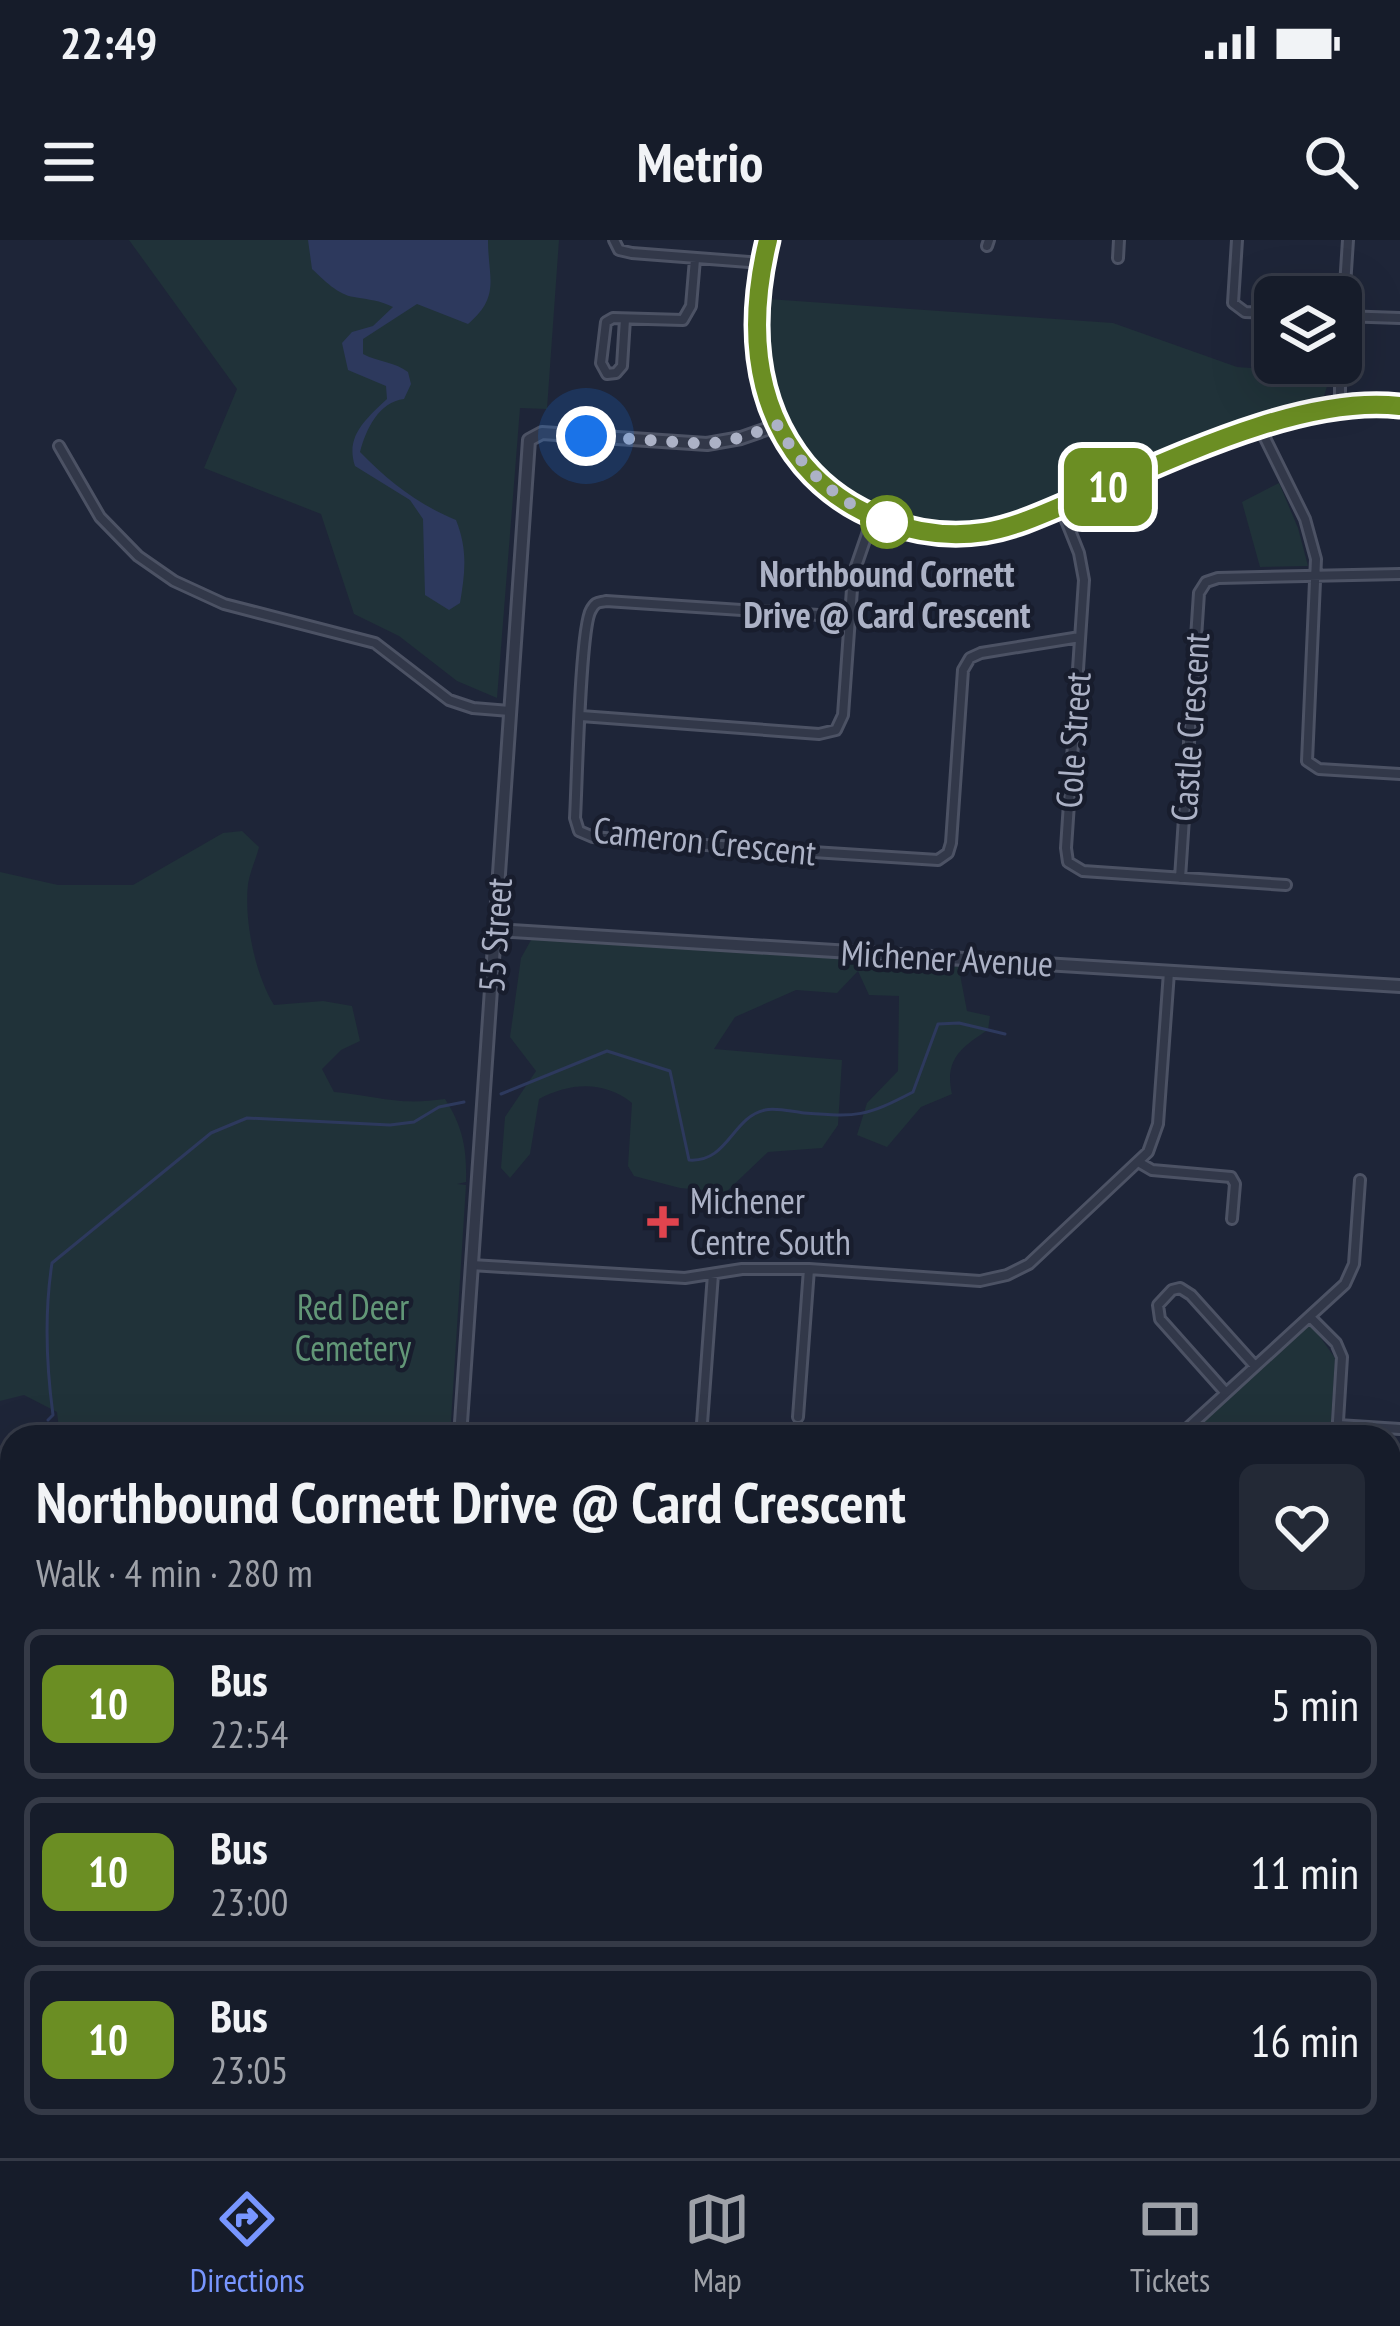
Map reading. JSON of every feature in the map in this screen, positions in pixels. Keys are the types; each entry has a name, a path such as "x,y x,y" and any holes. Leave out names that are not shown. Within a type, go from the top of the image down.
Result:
{"street":[{"path":"614,240 625,252 762,263"},
{"path":"768,240 762,263 758,353 778,425 810,471 843,500 907,528 962,534 1000,529 1259,426 1340,408 1400,403"},
{"path":"1118,258 1119,240"},
{"path":"1237,240 1234,303 1244,312 1254,313"},
{"path":"1345,276 1348,240"},
{"path":"625,319 622,366 616,374 607,374 601,364 604,326 613,318 674,322 687,316 695,259"},
{"path":"1362,317 1400,318"},
{"path":"1340,384 1340,408"},
{"name":"55 Street","path":"461,1425 528,444 534,434 707,444 778,425"},
{"path":"1259,426 1308,527 1316,575 1307,761 1319,769 1400,774"},
{"path":"59,446 100,517 138,556 174,581 224,604 375,643 448,700 511,711"},
{"name":"Cole Street","path":"1060,507 1083,572 1068,862 1083,871 1180,878"},
{"path":"581,716 832,733 843,715 856,564 873,517"},
{"path":"1316,575 1400,574"},
{"name":"Castle Crescent","path":"1180,878 1201,589 1218,578 1316,575"},
{"name":"Cameron Crescent","path":"849,617 602,601 589,614 574,818 579,831 587,836 932,861 944,856 951,843 966,661 980,653 1080,637"},
{"path":"1180,878 1286,885"},
{"name":"Michener Avenue","path":"495,930 1400,986"},
{"path":"472,1265 685,1278 751,1269 809,1269 980,1281 1016,1272 1140,1163 1153,1143 1169,972"},
{"path":"1140,1163 1149,1170 1231,1177 1235,1184 1232,1219"},
{"path":"1191,1425 1345,1284 1352,1270 1360,1180"},
{"path":"798,1417 809,1269"},
{"path":"702,1425 713,1274"},
{"path":"1226,1393 1160,1319 1158,1305 1172,1290 1180,1288 1191,1295 1255,1366"},
{"path":"1310,1317 1336,1343 1342,1357 1338,1424 1350,1425"}],"green space":[{"path":"129,240 559,240 547,409 520,408 497,698 457,681 399,636 354,614 321,514 204,468 237,389"},
{"path":"768,299 1113,323 1237,367 1254,368 1254,384 1328,384 1324,396 1202,436 1025,511 990,521 942,522 873,504 815,461 781,405 767,343"},
{"path":"1279,483 1308,566 1260,567 1242,502"},
{"name":"Red Deer Cemetery","path":"242,831 259,847 248,884 249,930 256,963 274,1005 323,1001 352,1006 360,1041 341,1050 322,1069 334,1092 400,1101 445,1099 460,1129 466,1182 457,1184 466,1185 451,1425 59,1425 57,1412 24,1395 0,1401 0,872 58,885 133,885 223,833"},
{"path":"535,933 957,959 967,1011 990,1016 988,1030 970,1042 953,1063 952,1094 921,1107 887,1147 857,1135 867,1103 898,1071 899,996 869,995 858,971 837,993 796,990 735,1017 714,1049 842,1060 838,1125 822,1148 768,1152 726,1192 680,1188 634,1176 628,1166 632,1103 610,1090 574,1087 539,1099 530,1154 510,1178 501,1168 505,1117 536,1071 510,1037 521,958"},
{"path":"1304,1327 1313,1327 1335,1358 1331,1425 1200,1425"}],"water":[{"path":"308,240 488,240 489,295 468,324 417,304 363,339 363,354 408,372 411,384 404,399 387,405 375,418 360,452 405,491 456,520 464,571 460,603 449,610 425,595 423,519 410,500 355,466 355,437 387,399 386,386 348,370 342,343 352,332 373,326 393,307 348,296 332,286 312,269"}],"waterway":[{"path":"501,1094 607,1051 670,1071 689,1160 702,1159 765,1110 861,1113 913,1092 938,1024 959,1023 1005,1034"},
{"path":"48,1420 53,1415 47,1339 52,1263 211,1133 247,1118 390,1125 414,1122 439,1107 464,1102"}],"bus line":[{"name":"10","path":"768,240 756,339 764,388 783,436 810,471 843,500 907,528 945,534 1000,529 1270,423 1340,408 1400,406"}],"place":[{"name":"Northbound Cornett Drive @ Card Crescent","path":"887,522"},
{"name":"Michener Centre South","path":"663,1222"}],"route":[{"path":"586,436 707,444 778,425 798,458 830,490 887,522"}]}
